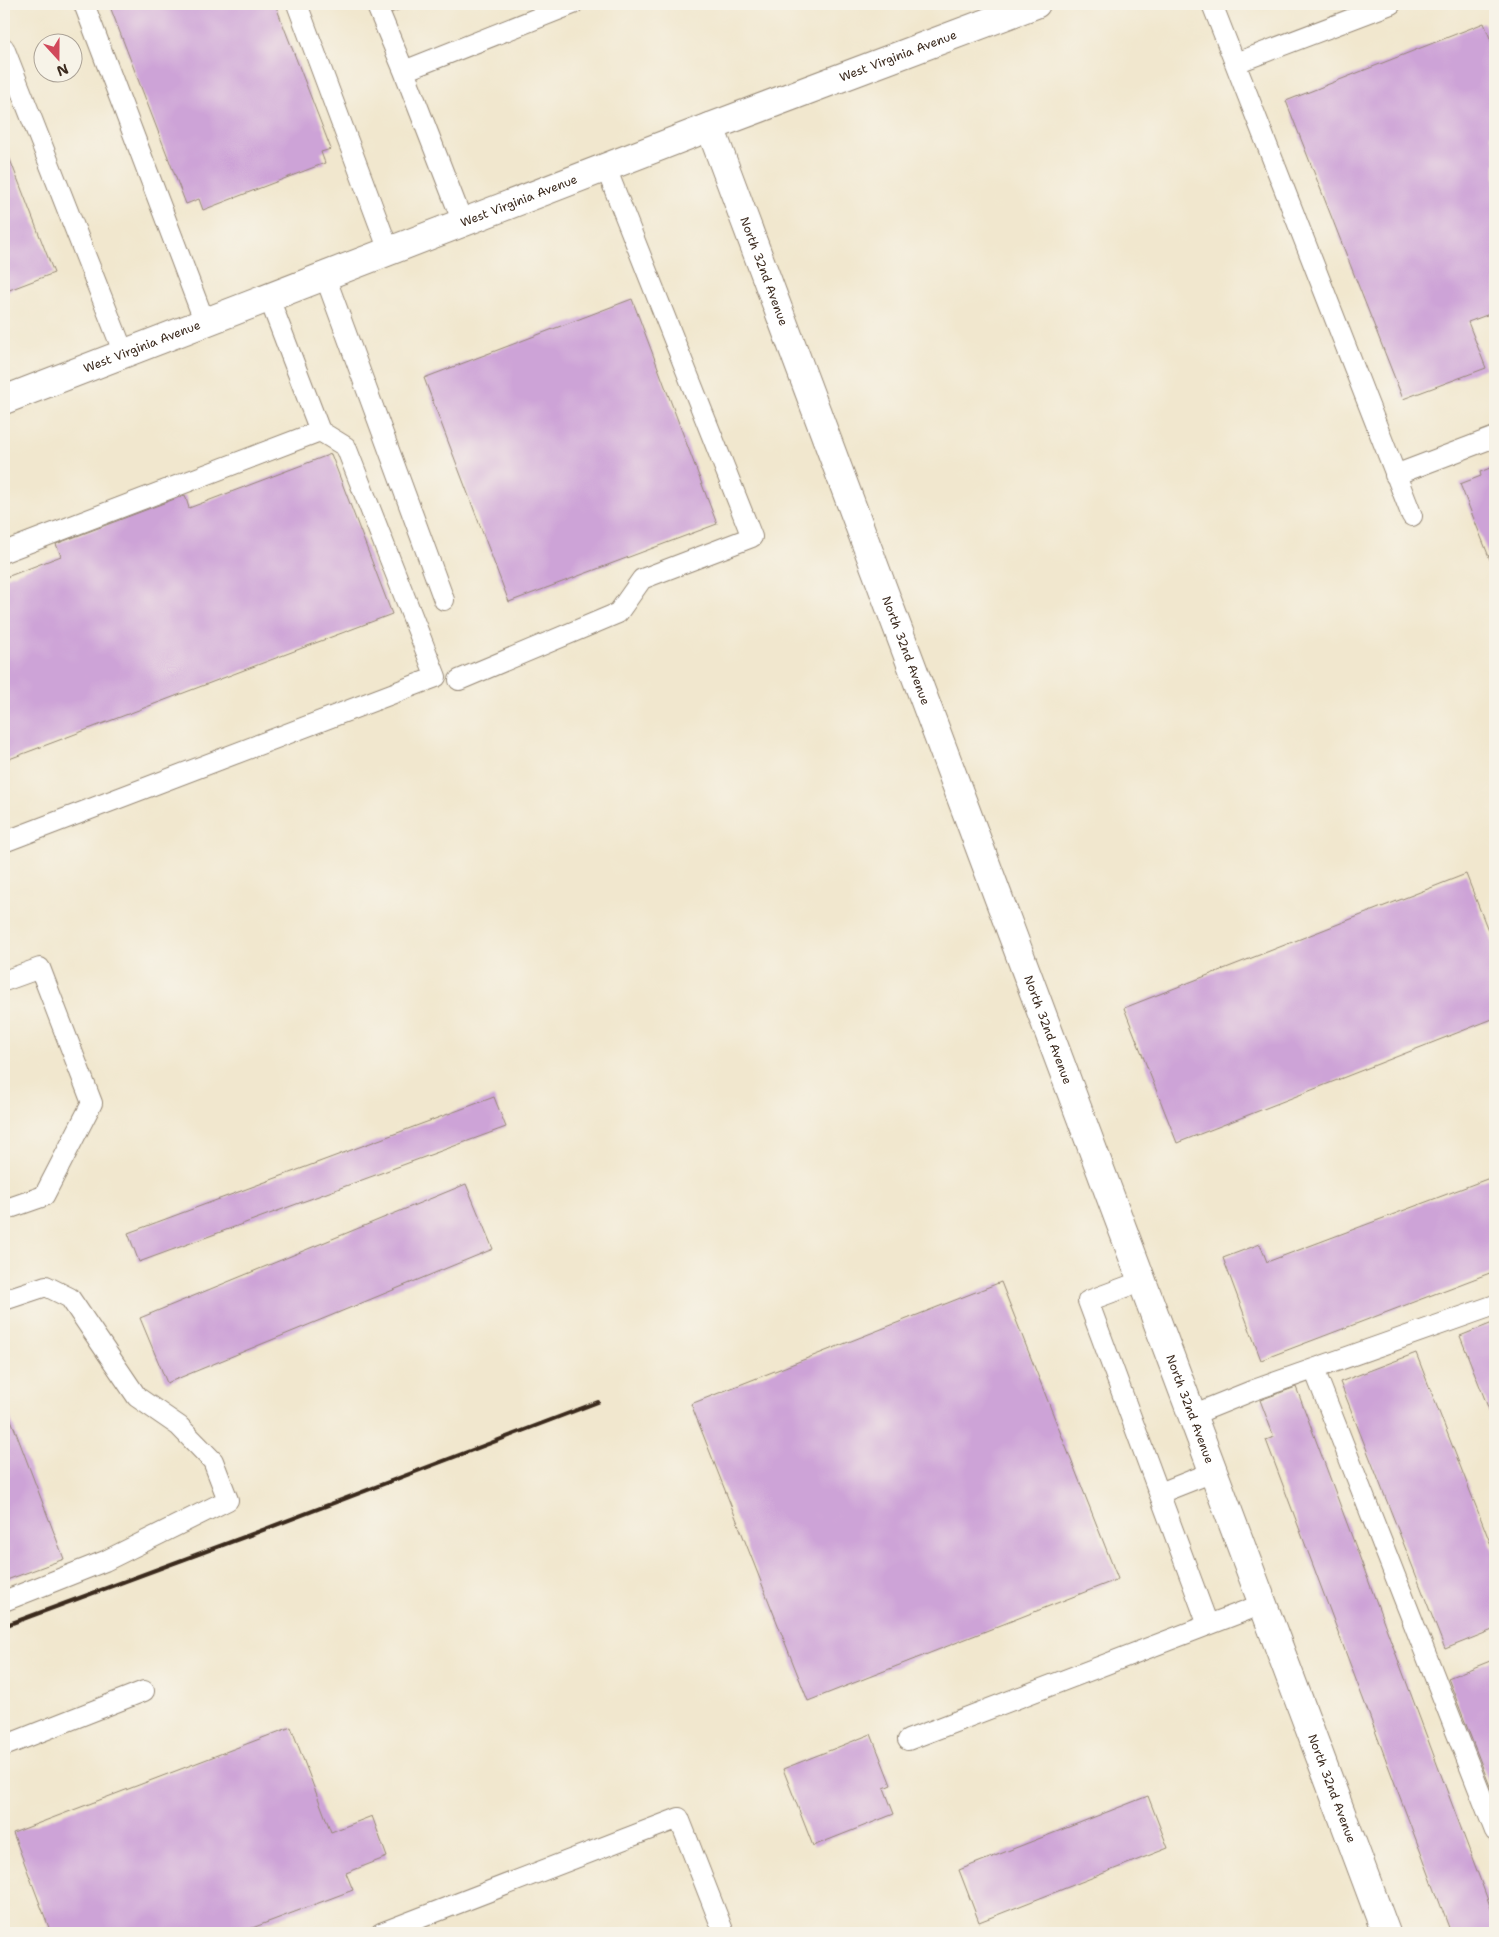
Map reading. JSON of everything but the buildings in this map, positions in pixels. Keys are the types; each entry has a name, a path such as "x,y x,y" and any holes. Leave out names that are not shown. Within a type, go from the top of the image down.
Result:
{"street":[{"name":"West Virginia Avenue","path":"4,400 606,168 997,11 1036,4"},
{"name":"North 32nd Avenue","path":"710,127 1386,1933"}],"lane":[{"path":"84,4 205,322"},
{"path":"297,4 389,251"},
{"path":"376,4 463,223"},
{"path":"404,71 573,4"},
{"path":"1212,4 1412,516"},
{"path":"1236,63 1391,4"},
{"path":"4,48 124,354"},
{"path":"458,680 618,613 642,579 752,537 606,168"},
{"path":"325,276 444,600"},
{"path":"4,842 436,677 346,447 320,431 269,298"},
{"path":"4,552 320,431"},
{"path":"1395,474 1495,437"},
{"path":"4,981 40,968 92,1103 44,1196 4,1210"},
{"path":"1142,1281 1088,1301 1208,1624"},
{"path":"4,1300 46,1286 70,1298 137,1397 179,1426 213,1461 228,1500 106,1561 4,1601"},
{"path":"1192,1415 1254,1390 1495,1305"},
{"path":"1314,1369 1495,1831"},
{"path":"1160,1493 1213,1472"},
{"path":"908,1740 1262,1604"},
{"path":"4,1746 144,1691"},
{"path":"380,1933 679,1818 724,1933"}],"railway":[{"path":"4,1626 255,1533 598,1402"}]}
